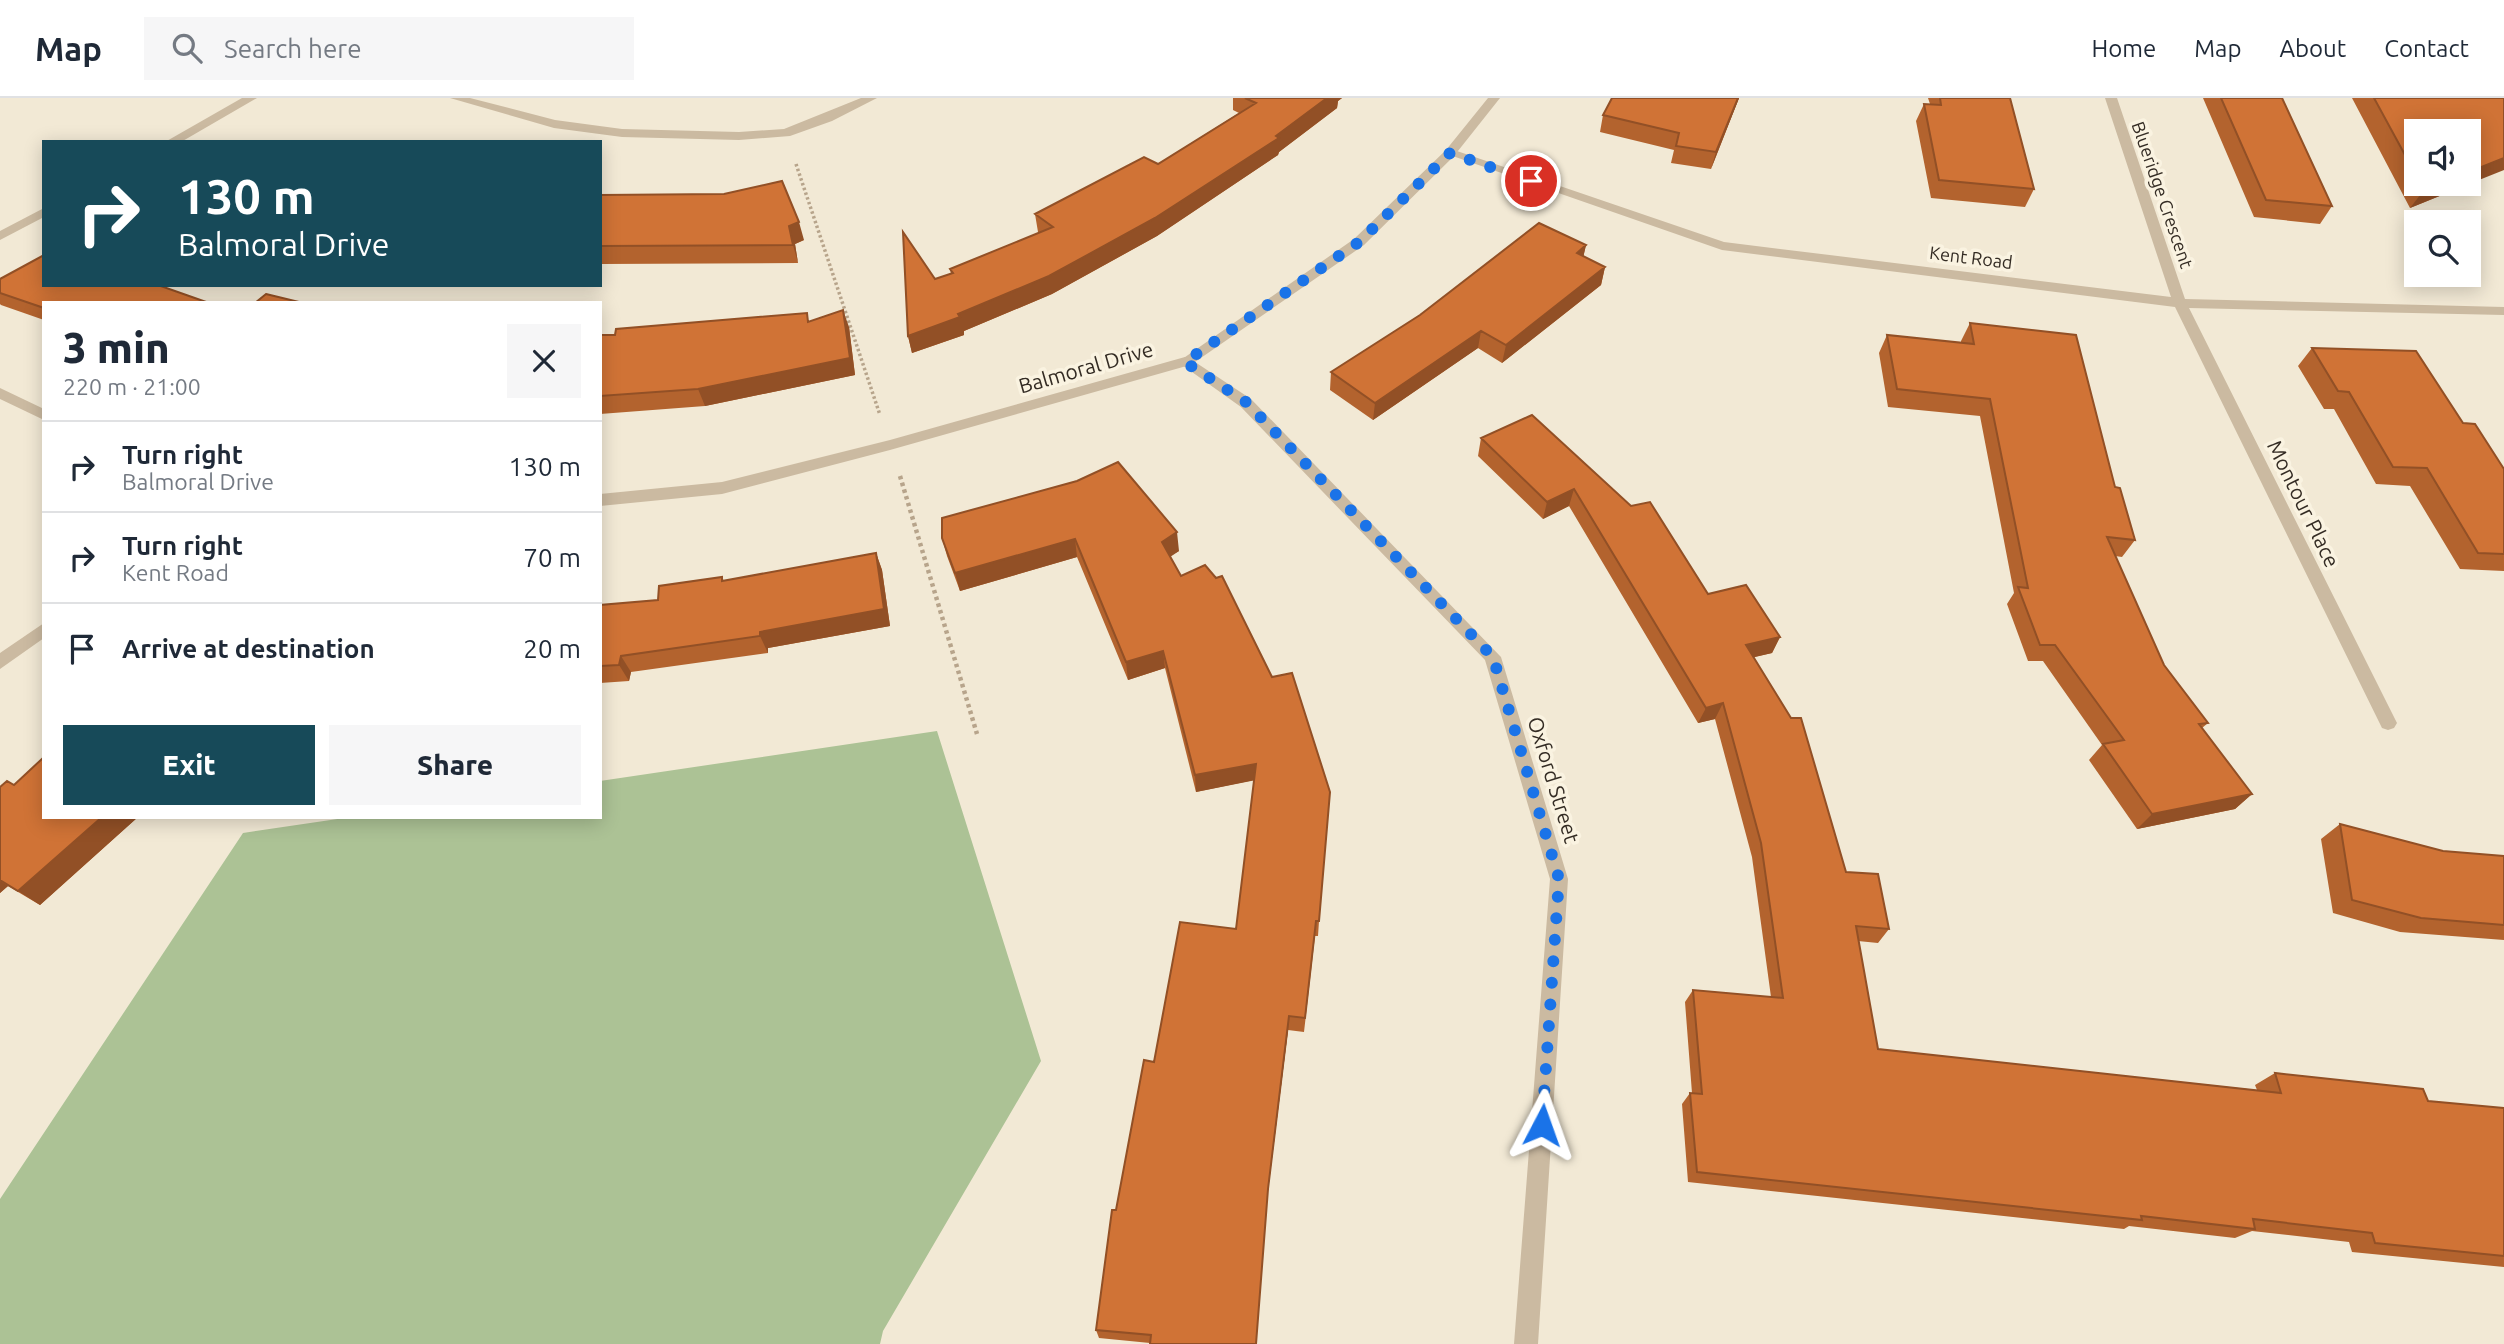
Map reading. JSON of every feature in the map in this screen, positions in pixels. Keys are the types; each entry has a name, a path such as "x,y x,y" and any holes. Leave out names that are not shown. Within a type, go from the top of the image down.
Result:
{"street":[{"path":"175,140 251,98"},
{"path":"456,98 568,126 622,133 739,136 786,133 828,118 871,98"},
{"name":"Balmoral Drive","path":"602,500 722,488 904,441 1185,362 1359,242 1450,153 1494,98"},
{"name":"Blueridge Crescent","path":"2111,98 2180,303"},
{"name":"Kent Road","path":"1450,153 1722,246 2180,303 2504,311"},
{"path":"0,236 42,213"},
{"name":"Montour Place","path":"2180,303 2388,723"},
{"name":"Oxford Street","path":"1185,362 1246,402 1493,657 1559,879 1527,1344"},
{"path":"0,393 42,414"},
{"path":"0,662 42,630"}],"green space":[{"path":"937,731 1041,1061 883,1331 880,1344 0,1344 0,1199 243,833 338,819 602,819 602,781"}],"building":[{"path":"1245,98 1327,98 1276,136 1279,138 1155,218 1049,276 958,314 960,317 908,336 903,232 935,279 953,273 950,269 1053,227 1035,214 1144,157 1158,164 1256,103"},
{"path":"1612,98 1738,98 1716,152 1676,146 1679,133 1603,115"},
{"path":"1940,98 2010,98 2034,189 1939,180 1924,104 1941,105"},
{"path":"2221,98 2282,98 2332,206 2266,200"},
{"path":"2374,98 2504,98 2504,158 2481,167 2481,119 2404,119 2404,153"},
{"path":"782,181 799,222 789,226 793,245 602,246 602,195 724,194"},
{"path":"1539,223 1586,245 1577,253 1605,267 1506,345 1481,331 1375,403 1331,372 1420,315"},
{"path":"42,256 42,287 164,287 203,301 42,301 42,307 0,293 0,279"},
{"path":"266,294 295,301 257,301"},
{"path":"843,310 850,358 698,389 602,396 602,335 615,335 616,329 807,313 808,322"},
{"path":"1970,323 2076,335 2115,487 2120,488 2135,540 2107,537 2164,665 2208,723 2199,724 2252,794 2152,814 2103,744 2124,740 2055,645 2040,645 2018,587 2028,588 1990,399 1897,389 1887,335 1974,344"},
{"path":"2312,348 2416,351 2463,423 2475,424 2504,469 2504,554 2478,553 2427,468 2393,467 2349,392 2338,391"},
{"path":"1532,415 1631,506 1650,502 1708,594 1746,585 1780,637 1746,645 1791,718 1801,718 1846,872 1878,874 1889,929 1856,926 1878,1049 2281,1093 2275,1073 2423,1089 2428,1101 2504,1108 2504,1256 2375,1243 2372,1233 2253,1219 2255,1229 2141,1216 2142,1220 1697,1172 1690,1093 1702,1094 1693,990 1783,998 1761,843 1723,703 1706,708 1574,489 1547,502 1481,438"},
{"path":"1118,462 1177,532 1162,542 1181,576 1205,565 1216,578 1222,576 1272,677 1292,673 1330,792 1319,921 1316,921 1305,1018 1289,1016 1268,1189 1256,1344 1150,1344 1151,1335 1096,1330 1112,1210 1116,1210 1144,1060 1154,1062 1180,922 1236,929 1256,764 1195,775 1163,651 1126,662 1075,539 955,573 942,538 942,518 1077,481"},
{"path":"876,553 884,609 760,632 760,636 621,656 619,665 602,666 602,605 658,600 659,586 722,577 722,581"},
{"path":"42,759 42,819 100,819 18,891 0,880 0,787 7,781 14,785"},
{"path":"2340,824 2443,851 2504,856 2504,925 2421,918 2352,900"}],"route":[{"path":"1531,181 1450,153 1359,242 1185,362 1246,402 1493,657 1559,879 1542,1125"}]}
